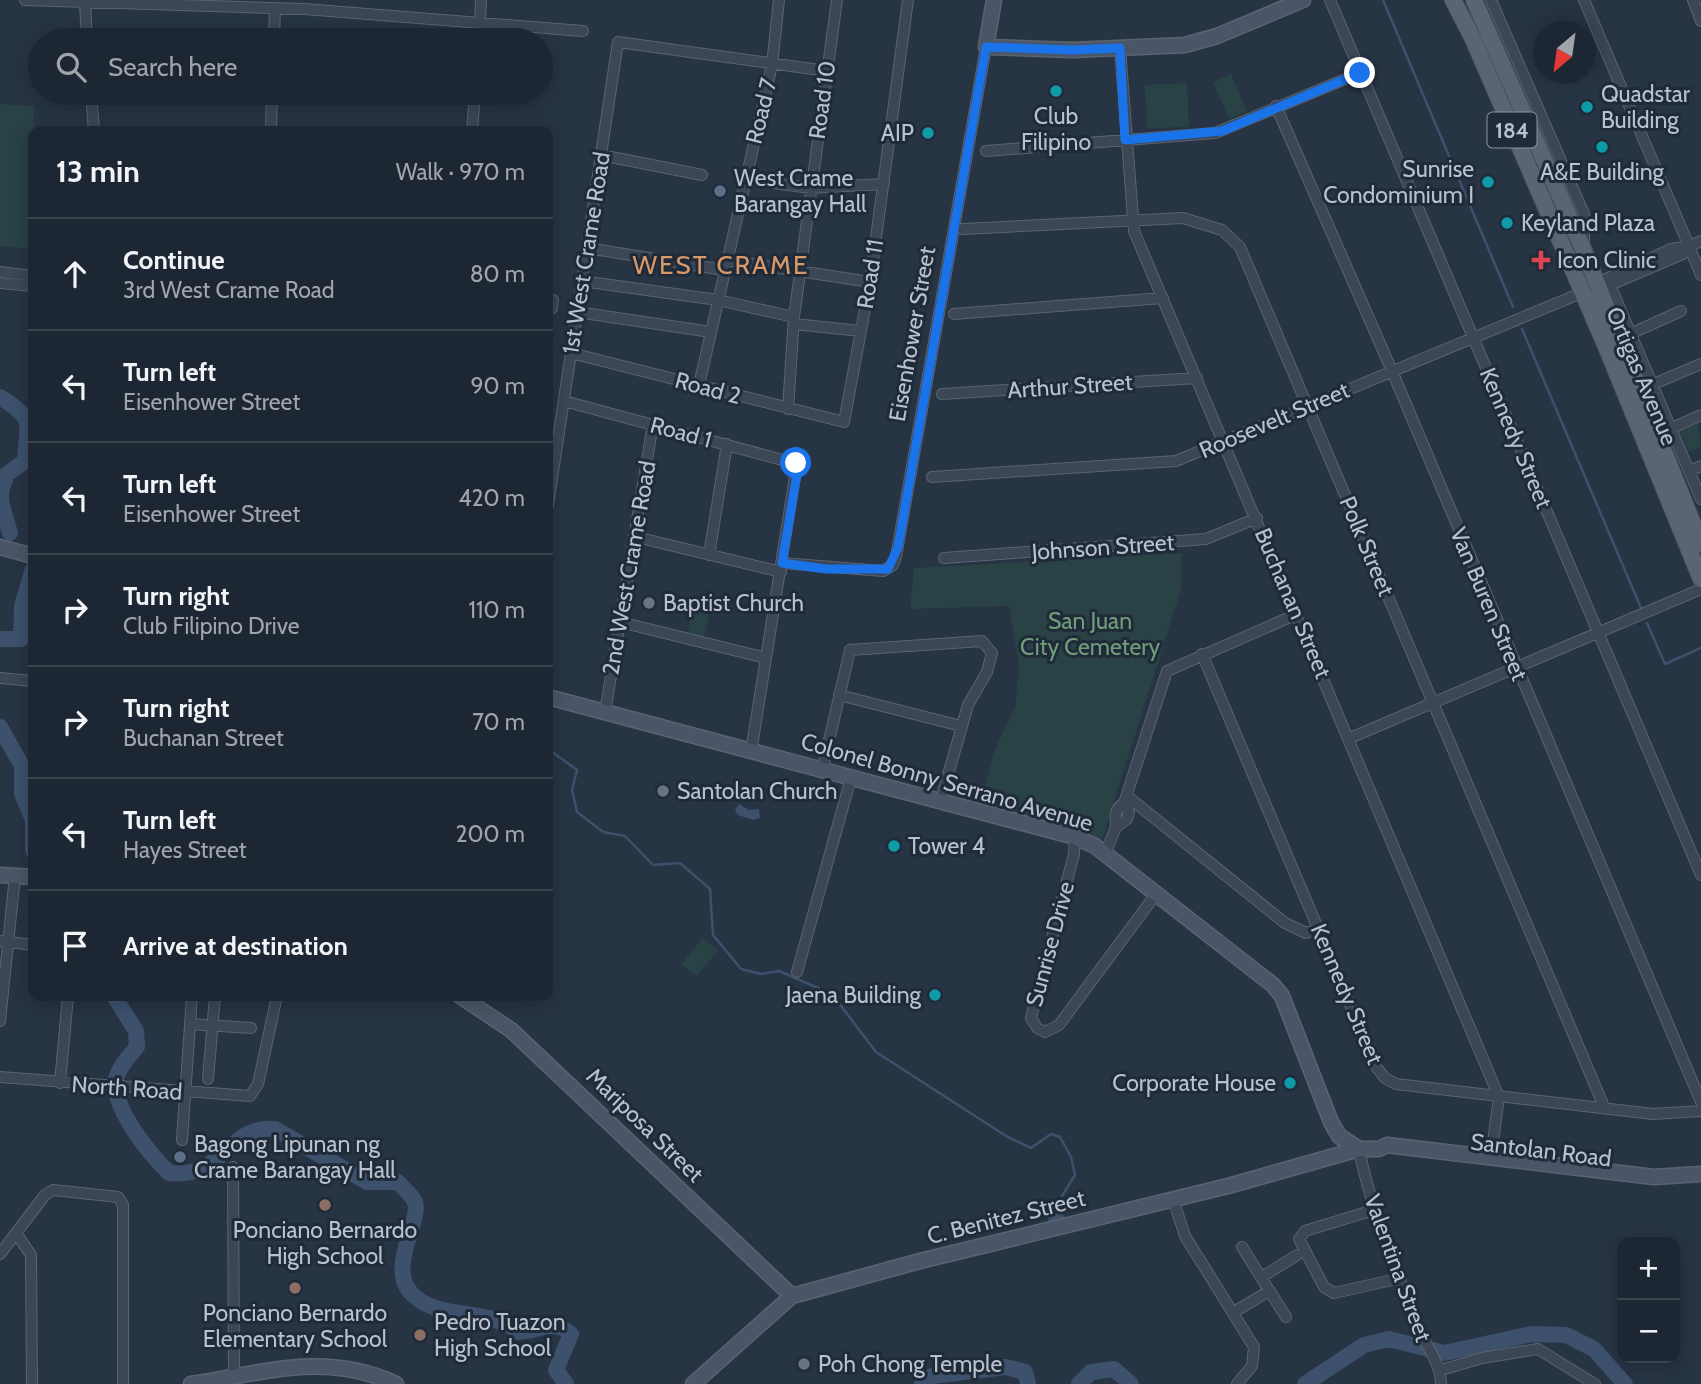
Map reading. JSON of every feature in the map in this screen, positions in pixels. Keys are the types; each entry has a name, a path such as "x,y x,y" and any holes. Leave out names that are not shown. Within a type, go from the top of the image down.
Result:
{"main road":[{"name":"Eisenhower Street","path":"986,47 994,0"},
{"path":"986,47 1073,50 1202,41 1303,0"},
{"name":"Ortigas Avenue","path":"1453,0 1473,39 1582,292 1701,579"},
{"name":"Ortigas Avenue","path":"1474,0 1584,251 1604,285 1701,544"},
{"path":"0,547 28,555"},
{"name":"Colonel Bonny Serrano Avenue","path":"553,698 1075,837 1105,854 1259,974 1282,996 1331,1122 1339,1136 1359,1149"},
{"path":"8,875 28,877"},
{"name":"Mariposa Street","path":"468,1001 511,1030 792,1296"},
{"path":"1320,1160 1331,1144 1331,1122"},
{"name":"Santolan Road","path":"1359,1149 1379,1149 1387,1145 1654,1177 1701,1174"},
{"name":"C. Benitez Street","path":"693,1384 792,1296 1359,1149"},
{"name":"Santolan Road","path":"1379,1149 1386,1154 1645,1185 1701,1183"},
{"path":"191,1384 311,1365 365,1372 396,1384"}],"street":[{"path":"25,0 275,8 304,4 537,28"},
{"path":"480,28 481,0"},
{"name":"Road 7","path":"698,385 772,65 779,0"},
{"name":"Road 10","path":"788,409 794,321 837,0"},
{"name":"Road 11","path":"844,422 870,282 908,0"},
{"name":"Kennedy Street","path":"1330,0 1701,876"},
{"path":"1490,0 1584,214 1584,251"},
{"path":"1584,0 1701,275"},
{"path":"1693,0 1701,21"},
{"path":"85,3 86,28"},
{"path":"274,28 275,8"},
{"path":"553,29 583,32"},
{"name":"1st West Crame Road","path":"553,472 618,42 772,65"},
{"name":"Eisenhower Street","path":"636,537 709,555 781,568 879,573 893,565 986,47"},
{"name":"Buchanan Street","path":"1120,48 1133,223 1499,1097"},
{"path":"772,65 827,71"},
{"path":"986,150 1222,131 1276,106 1360,73"},
{"path":"92,105 94,126"},
{"path":"271,126 272,105"},
{"path":"472,126 474,105"},
{"name":"Van Buren Street","path":"1276,106 1392,371 1701,1102"},
{"path":"601,155 702,175"},
{"path":"744,179 810,188 884,184"},
{"name":"Polk Street","path":"963,229 1133,223 1184,218 1212,225 1232,237 1240,247 1605,1109"},
{"path":"1689,246 1701,240"},
{"name":"Roosevelt Street","path":"932,477 1176,461 1473,336 1604,285 1689,246"},
{"path":"587,248 801,271 870,282"},
{"path":"0,272 28,280"},
{"path":"0,283 28,281"},
{"path":"582,281 718,300 794,321 861,331"},
{"path":"1604,285 1630,334 1701,499"},
{"path":"954,314 1163,298"},
{"path":"1630,334 1681,311"},
{"path":"577,312 710,332"},
{"name":"Road 2","path":"571,353 844,422"},
{"path":"1651,385 1701,364"},
{"name":"Arthur Street","path":"942,394 1197,378"},
{"name":"Road 1","path":"564,401 797,464 781,568"},
{"path":"1670,429 1701,415"},
{"name":"2nd West Crame Road","path":"604,712 636,537 653,424"},
{"path":"709,555 727,444"},
{"path":"1689,471 1701,466"},
{"name":"Johnson Street","path":"944,558 1206,539 1257,518"},
{"path":"751,752 781,568"},
{"path":"1350,738 1701,589"},
{"path":"1105,854 1116,827 1115,815 1118,807 1126,799 1162,678 1173,667 1297,614"},
{"path":"620,622 766,658"},
{"path":"822,771 847,655 854,649 982,641 988,644 992,662 968,705 940,803"},
{"name":"Kennedy Street","path":"1202,654 1377,1068 1385,1078 1396,1084 1605,1109 1665,1114 1701,1111"},
{"path":"0,678 28,681"},
{"path":"839,695 961,726"},
{"path":"797,972 851,778"},
{"path":"1126,799 1285,923 1306,933 1319,929"},
{"name":"Sunrise Drive","path":"1075,837 1074,854 1031,1018 1037,1028 1045,1032 1059,1025 1156,894"},
{"path":"0,1021 8,875"},
{"path":"4,942 28,944"},
{"path":"60,1083 68,1001"},
{"path":"182,1140 192,1001"},
{"path":"208,1079 214,1001"},
{"name":"North Road","path":"0,1077 148,1091 250,1096 254,1094 276,1001"},
{"path":"190,1024 251,1028"},
{"path":"1492,1149 1499,1097"},
{"name":"Valentina Street","path":"1359,1149 1423,1340 1441,1370 1441,1384"},
{"path":"233,1167 234,1377"},
{"path":"0,1254 32,1211 53,1190 115,1195 123,1205 123,1384"},
{"path":"1173,1199 1185,1236 1248,1334 1255,1356 1245,1378 1237,1384"},
{"path":"1377,1209 1305,1231 1300,1238 1324,1287 1334,1293 1401,1278"},
{"path":"16,1233 31,1255 32,1384"},
{"path":"1242,1247 1286,1317"},
{"path":"1262,1277 1297,1255"},
{"path":"1234,1312 1269,1291"},
{"path":"1441,1370 1470,1361 1538,1349 1595,1384"}],"green space":[{"path":"1231,74 1247,111 1229,119 1213,82"},
{"path":"1187,83 1189,127 1147,128 1145,85"},
{"path":"0,104 34,106 34,126 28,126 28,249 0,246"},
{"path":"1698,423 1701,448 1689,452 1680,431"},
{"name":"San Juan City Cemetery","path":"1182,553 1181,590 1102,839 980,803 996,747 1015,707 1019,666 1009,606 910,609 914,568"},
{"path":"695,600 712,604 704,638 687,634"},
{"path":"703,938 718,951 696,976 681,964"}],"water":[{"path":"739,804 749,810 759,809 760,818 753,820 738,815 735,810"}],"waterway":[{"path":"1383,0 1513,307"},
{"path":"1522,329 1641,608"},
{"path":"0,397 19,411 27,423 25,461 7,474 1,491 1,502 10,533"},
{"path":"0,639 21,639 22,606 28,586"},
{"path":"1647,623 1665,664 1701,648"},
{"path":"0,727 22,766 22,794 28,808"},
{"path":"553,753 577,770 572,790 577,812 603,832 625,836 653,865 680,863 710,889 713,935 741,969 761,974 779,971 832,994 876,1052 1006,1136 1031,1148 1051,1134 1060,1137 1071,1157 1075,1175 1054,1209"},
{"path":"117,1001 136,1031 137,1047 122,1066 116,1079 116,1091 134,1130 169,1173 188,1173 202,1168 246,1135 259,1130 275,1129 367,1182 398,1182 415,1202 414,1221 402,1272 405,1284 413,1295 437,1308 493,1319 518,1332 552,1326 565,1329 571,1334 556,1370 566,1384"},
{"path":"1054,1209 1057,1222"},
{"path":"1305,1384 1364,1345 1389,1339 1444,1353 1532,1334 1566,1335 1594,1349 1625,1384"},
{"path":"922,1384 932,1376 1006,1367 1025,1372 1028,1384"},
{"path":"1079,1384 1091,1372 1114,1369 1131,1384"}],"place":[{"name":"Club Filipino","path":"1056,91"},
{"name":"Quadstar Building","path":"1587,107"},
{"name":"AIP","path":"928,133"},
{"name":"A&E Building","path":"1602,147"},
{"name":"Sunrise Condominium I","path":"1488,182"},
{"name":"West Crame Barangay Hall","path":"720,191"},
{"name":"Keyland Plaza","path":"1507,223"},
{"name":"Icon Clinic","path":"1541,260"},
{"name":"Baptist Church","path":"649,603"},
{"name":"Santolan Church","path":"663,791"},
{"name":"Tower 4","path":"894,846"},
{"name":"Jaena Building","path":"935,995"},
{"name":"Corporate House","path":"1290,1083"},
{"name":"Bagong Lipunan ng Crame Barangay Hall","path":"180,1157"},
{"name":"Ponciano Bernardo High School","path":"325,1205"},
{"name":"Ponciano Bernardo Elementary School","path":"295,1288"},
{"name":"Pedro Tuazon High School","path":"420,1335"},
{"name":"Poh Chong Temple","path":"804,1364"}],"district":[{"name":"WEST CRAME","path":"721,265"}],"route":[{"path":"796,463 798,468 782,563 826,569 876,571 883,571 893,565 986,47 1073,50 1120,48 1123,64 1125,140 1222,131 1276,106 1360,73"}]}
